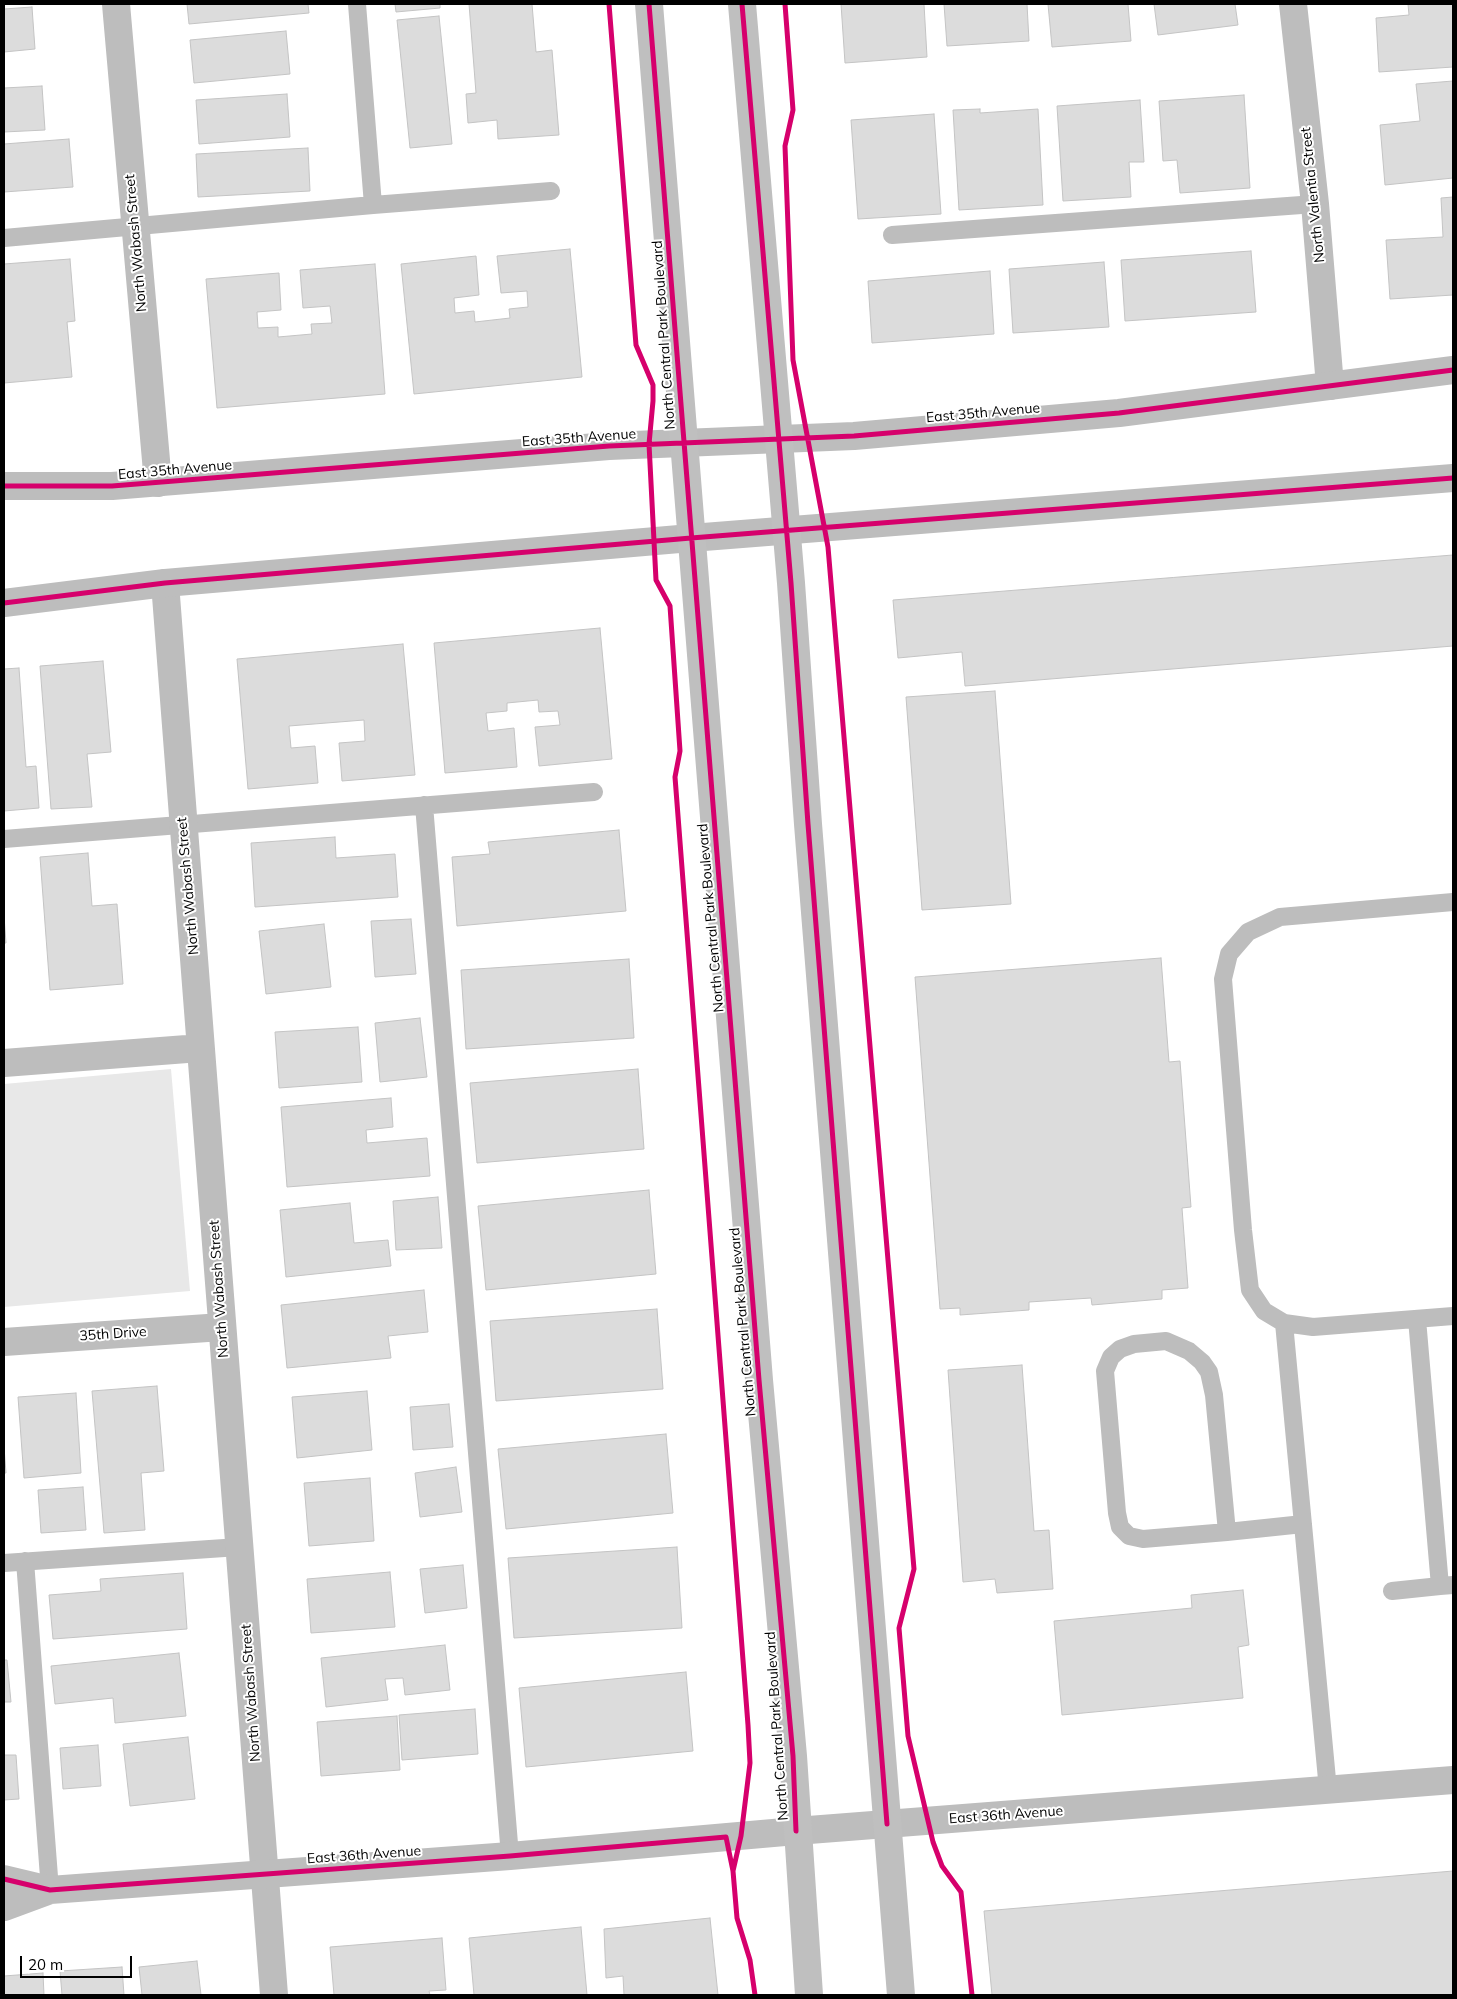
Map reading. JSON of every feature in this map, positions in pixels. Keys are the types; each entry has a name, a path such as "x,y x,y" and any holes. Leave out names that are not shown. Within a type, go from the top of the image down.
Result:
{"main road":[{"name":"North Central Park Boulevard","path":"649,4 760,1390 793,1756 796,1831 808,1995"},
{"path":"742,4 787,530 808,824 901,1995"}],"street":[{"name":"North Wabash Street","path":"116,4 158,483"},
{"name":"North Valentia Street","path":"1294,4 1315,204 1330,386"},
{"name":"East 35th Avenue","path":"4,486 112,486 609,446 854,436 1118,412 1453,370"},
{"path":"4,603 164,583 787,530 1453,478"},
{"name":"North Wabash Street","path":"164,583 274,1995"},
{"path":"4,1063 200,1048"},
{"name":"35th Drive","path":"4,1342 222,1327"},
{"name":"East 36th Avenue","path":"4,1907 50,1890 510,1856 796,1831 1453,1780"},
{"name":"East 36th Avenue","path":"4,1878 50,1890"}],"lane":[{"path":"357,4 373,205"},
{"path":"4,238 551,191"},
{"path":"892,235 1315,204"},
{"path":"4,839 594,792"},
{"path":"424,805 510,1856"},
{"path":"1453,902 1280,917 1248,932 1229,954 1224,979 1243,1230 1250,1290 1264,1310 1284,1323 1313,1327 1453,1316"},
{"path":"1392,1591 1447,1585 1417,1319"},
{"path":"1284,1323 1328,1790"},
{"path":"1227,1532 1214,1395 1209,1372 1202,1362 1189,1351 1166,1341 1134,1344 1120,1349 1111,1357 1105,1371 1120,1527 1129,1536 1143,1539 1227,1532 1303,1524"},
{"path":"4,1563 239,1547"},
{"path":"24,1561 50,1890"}],"shaded area":[{"path":"171,1069 190,1291 4,1307 4,1084"}],"building":[{"path":"187,4 308,4 309,13 189,24"},
{"path":"395,4 440,4 440,8 396,12"},
{"path":"469,4 532,4 536,52 552,50 559,135 498,139 497,120 468,123 466,94 476,93"},
{"path":"841,4 924,4 927,57 845,63"},
{"path":"944,4 1027,4 1029,41 947,46"},
{"path":"1048,4 1128,4 1131,41 1052,47"},
{"path":"1154,4 1235,4 1238,25 1158,35"},
{"path":"1408,4 1453,4 1453,67 1379,72 1376,18 1409,15"},
{"path":"32,7 35,49 4,52 4,9"},
{"path":"439,16 452,144 410,148 397,20"},
{"path":"286,31 290,74 194,83 190,40"},
{"path":"1453,81 1453,178 1385,185 1380,125 1420,121 1416,84"},
{"path":"42,86 45,130 4,132 4,88"},
{"path":"287,94 290,137 199,144 196,100"},
{"path":"1244,95 1250,188 1180,193 1177,160 1163,161 1159,101"},
{"path":"1140,100 1144,162 1129,162 1131,197 1063,201 1057,106"},
{"path":"980,109 980,113 1038,109 1043,205 959,210 953,110"},
{"path":"934,114 941,214 858,219 851,120"},
{"path":"69,139 73,187 4,192 4,144"},
{"path":"308,148 310,191 198,197 196,154"},
{"path":"1453,197 1453,295 1390,299 1386,240 1443,237 1441,198"},
{"path":"570,249 582,377 414,394 401,264 476,256 479,295 454,298 455,313 474,311 475,322 510,318 509,309 528,307 527,291 501,293 497,256"},
{"path":"1251,251 1256,312 1125,321 1121,260"},
{"path":"70,259 75,321 67,322 72,377 4,383 4,264"},
{"path":"1104,262 1109,327 1013,333 1009,269"},
{"path":"375,264 385,394 217,408 206,279 279,273 281,310 257,312 258,328 278,327 278,337 312,334 311,324 332,323 330,306 303,308 300,270"},
{"path":"990,271 994,334 872,343 868,281"},
{"path":"1453,555 1453,646 965,686 962,652 898,658 893,600"},
{"path":"600,628 612,759 539,766 535,727 560,725 558,711 539,712 538,700 507,703 507,711 486,713 488,731 514,728 517,767 445,773 434,643"},
{"path":"403,644 415,775 342,781 339,743 365,741 364,720 289,726 291,748 315,746 318,783 248,789 237,659"},
{"path":"103,661 111,752 87,754 92,807 51,809 40,666"},
{"path":"19,668 26,767 36,766 39,808 4,811 4,669"},
{"path":"995,691 1011,904 922,910 906,697"},
{"path":"619,830 626,911 457,926 452,857 490,854 488,842"},
{"path":"335,837 336,858 395,854 398,897 255,907 251,843"},
{"path":"88,853 92,906 117,904 123,984 50,990 40,857"},
{"path":"4,916 6,943 4,943"},
{"path":"411,919 416,974 375,977 371,921"},
{"path":"324,924 331,987 266,994 259,931"},
{"path":"1161,958 1169,1062 1180,1061 1191,1207 1182,1208 1188,1288 1162,1290 1162,1299 1092,1305 1091,1298 1029,1302 1029,1310 960,1315 960,1308 940,1309 915,977"},
{"path":"629,959 634,1038 466,1049 461,970"},
{"path":"420,1018 427,1077 380,1082 375,1023"},
{"path":"358,1027 362,1082 279,1088 275,1032"},
{"path":"638,1069 644,1149 477,1163 470,1083"},
{"path":"391,1098 393,1127 366,1130 367,1143 427,1138 430,1176 287,1187 281,1107"},
{"path":"649,1190 656,1274 486,1290 478,1206"},
{"path":"438,1197 442,1248 396,1250 393,1201"},
{"path":"350,1203 354,1243 388,1240 391,1266 286,1277 280,1210"},
{"path":"424,1290 428,1332 388,1336 391,1358 287,1368 281,1305"},
{"path":"657,1309 663,1389 496,1401 490,1321"},
{"path":"1022,1365 1034,1531 1049,1530 1053,1589 997,1593 995,1579 963,1582 948,1370"},
{"path":"157,1386 164,1471 141,1473 145,1530 104,1533 92,1391"},
{"path":"367,1391 372,1450 297,1458 292,1397"},
{"path":"76,1393 81,1473 24,1478 18,1397"},
{"path":"449,1404 453,1447 413,1450 410,1407"},
{"path":"666,1434 673,1513 506,1529 498,1449"},
{"path":"4,1447 6,1473 4,1473"},
{"path":"456,1467 462,1512 420,1517 415,1473"},
{"path":"370,1478 374,1541 309,1546 304,1483"},
{"path":"83,1487 86,1530 41,1533 38,1490"},
{"path":"677,1547 682,1628 514,1638 508,1558"},
{"path":"463,1565 467,1608 425,1613 420,1569"},
{"path":"390,1572 395,1627 311,1633 307,1579"},
{"path":"183,1573 187,1629 53,1639 49,1595 101,1591 100,1579"},
{"path":"1243,1590 1249,1645 1238,1647 1243,1698 1062,1715 1054,1621 1192,1608 1191,1595"},
{"path":"445,1645 450,1690 405,1695 403,1678 385,1679 388,1700 326,1707 321,1658"},
{"path":"179,1653 186,1716 115,1723 113,1698 55,1704 51,1666"},
{"path":"4,1660 7,1660 11,1702 4,1702"},
{"path":"686,1672 693,1751 526,1767 519,1688"},
{"path":"475,1709 478,1754 402,1760 399,1715"},
{"path":"397,1716 400,1770 321,1776 317,1722"},
{"path":"188,1737 195,1799 130,1806 123,1744"},
{"path":"98,1745 101,1786 63,1789 60,1748"},
{"path":"4,1755 16,1755 19,1799 4,1800"},
{"path":"1453,1871 1453,1995 992,1995 984,1911"},
{"path":"710,1918 718,1995 624,1995 623,1976 606,1978 604,1929"},
{"path":"581,1927 587,1995 474,1995 469,1938"},
{"path":"442,1938 446,1990 429,1991 430,1995 334,1995 330,1947"},
{"path":"197,1961 201,1995 142,1995 139,1967"},
{"path":"122,1967 124,1995 62,1995 60,1971"},
{"path":"43,1973 44,1995 4,1995 4,1976"}],"cycle path":[{"path":"609,4 636,345 653,385 649,444 656,580 670,606 680,751 675,777 748,1725 750,1763 741,1836 733,1871"},
{"path":"649,4 759,1380 793,1756 796,1831"},
{"path":"742,4 791,583 808,824 887,1824"},
{"path":"785,4 793,110 785,146 793,360 828,547 914,1569 899,1628 908,1736 933,1842 942,1866 961,1892 972,1995"},
{"path":"4,486 112,486 609,446 854,436 1119,413 1453,370"},
{"path":"4,603 165,583 691,538 1453,478"},
{"path":"4,1879 50,1890 510,1856 726,1837 733,1871 737,1918 750,1960 755,1995"}]}
